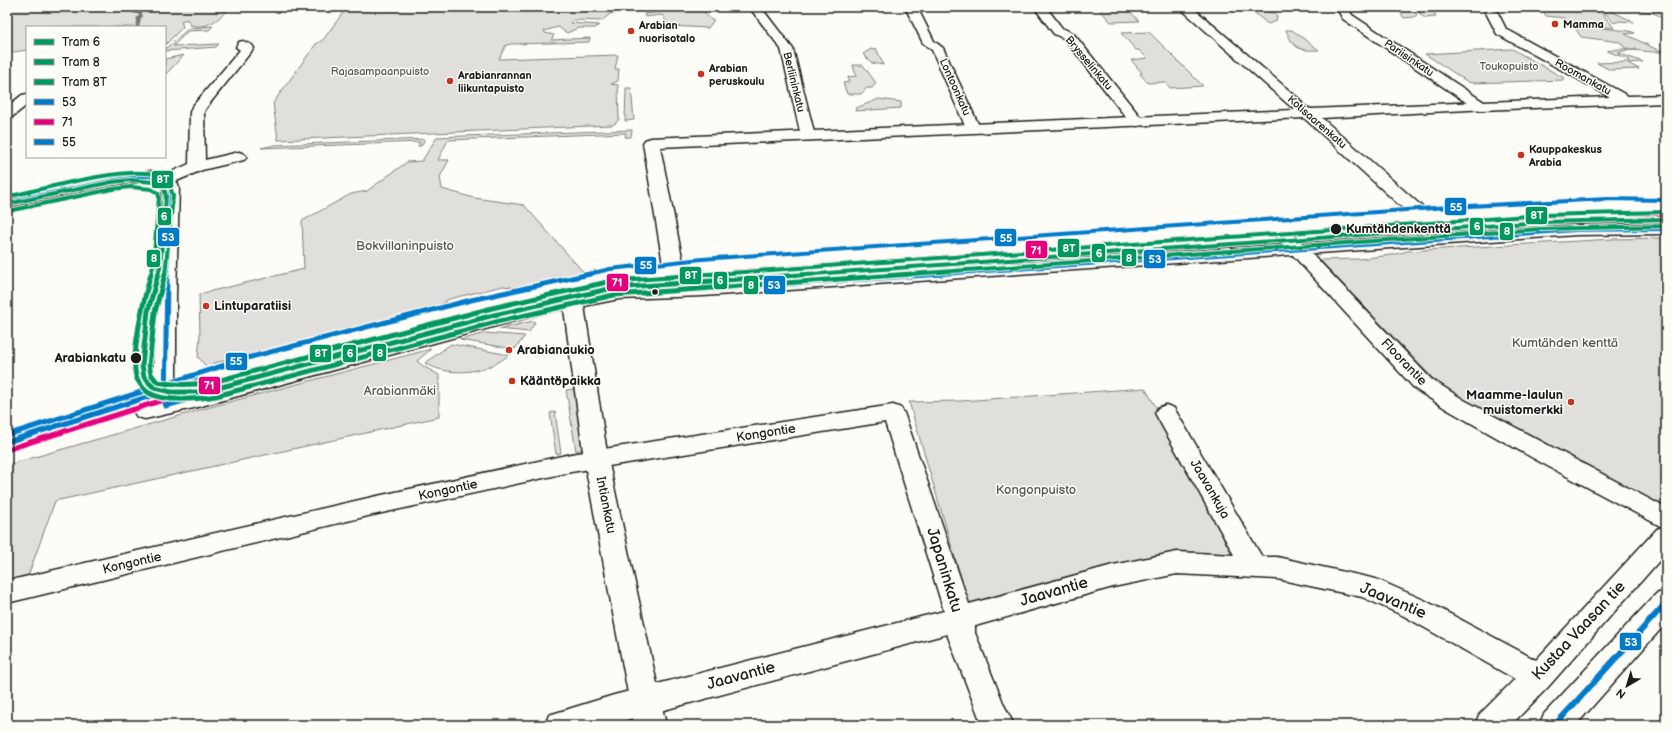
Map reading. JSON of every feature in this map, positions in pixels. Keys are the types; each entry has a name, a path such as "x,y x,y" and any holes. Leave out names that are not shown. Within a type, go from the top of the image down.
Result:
{"main road":[{"name":"Kotisaarenkatu","path":"1295,103 1308,113 1421,216 1449,238"},
{"path":"670,290 674,269 651,143 1481,106"},
{"path":"7,202 128,178 150,176 166,180 170,184 167,249 165,399"},
{"path":"7,442 572,292 610,276 674,269 1421,216 1551,208 1666,207"},
{"path":"572,292 619,293 703,290 1449,238 1577,230 1666,228"},
{"name":"Intiankatu","path":"572,292 596,459 648,713"},
{"path":"1555,725 1666,603"}],"street":[{"name":"Lontoonkatu","path":"911,7 929,43 937,48 973,128"},
{"name":"Brysselinkatu","path":"1040,7 1058,31 1069,36 1137,122"},
{"name":"Kotisaarenkatu","path":"1185,7 1295,103"},
{"name":"Pariisinkatu","path":"1342,7 1347,17 1481,106"},
{"name":"Roomankatu","path":"1489,7 1501,31 1625,100"},
{"name":"Berliininkatu","path":"759,12 787,49 808,136"},
{"path":"197,166 197,112 199,107 248,48 242,47 243,45"},
{"path":"7,114 26,99"},
{"path":"1481,106 1666,99"},
{"path":"166,180 197,166 239,157"},
{"name":"Floorantie","path":"1276,226 1423,384 1456,405 1666,519"},
{"name":"Kongontie","path":"7,592 368,507 551,467 893,413"},
{"name":"Japaninkatu","path":"893,413 960,619 962,633 992,713 999,725"},
{"name":"Jaavankuja","path":"1166,413 1254,566"},
{"name":"Kustaa Vaasan tie","path":"1490,725 1526,688 1538,678 1666,536"},
{"name":"Jaavantie","path":"560,725 614,709 648,713 960,619 1113,576 1177,563 1277,568 1366,587 1414,608 1518,664 1538,678"}],"green space":[{"path":"7,7 238,7 226,9 227,11 219,18 206,25 190,25 187,19 181,21 183,27 166,44 166,26 26,26 26,50 7,53"},
{"name":"Rajasampaanpuisto","path":"347,7 633,7 635,10 610,14 601,21 574,20 570,23 599,25 595,28 578,28 567,33 558,27 544,31 545,33 554,35 551,40 590,38 589,42 511,44 506,45 499,59 618,55 615,69 619,69 618,81 611,84 618,85 619,119 612,125 278,140 273,103 316,44 323,40"},
{"path":"700,7 711,20 714,20 708,28 669,26 662,15 645,17 644,14"},
{"path":"1097,7 1108,7 1111,10 1128,9 1139,21 1111,22"},
{"path":"1397,7 1412,7 1417,15 1414,17 1404,18"},
{"path":"1417,7 1432,7 1436,17 1425,18 1420,14"},
{"path":"1541,7 1598,7 1614,28 1568,23 1564,18 1546,16"},
{"path":"1603,7 1634,22 1619,21 1614,23 1601,8"},
{"path":"1607,7 1666,7 1666,19 1651,12"},
{"path":"1250,9 1275,13 1277,16 1276,21 1268,24"},
{"path":"1573,25 1629,31 1635,33 1625,34 1658,50 1666,51 1654,52 1630,50 1618,53 1643,62 1628,63 1639,69 1610,70 1597,63 1627,62 1630,60 1607,51 1637,49 1625,48 1620,42 1581,37"},
{"path":"213,26 209,30 188,31 173,46 219,44 216,47 166,51 166,48 189,28"},
{"path":"1286,30 1292,30 1319,50 1298,48 1291,41"},
{"path":"1149,32 1203,86 1170,88 1165,82 1148,83 1131,60 1147,58 1139,50 1136,50 1121,33"},
{"path":"876,48 883,65 872,63 863,54"},
{"name":"Toukopuisto","path":"1512,49 1564,78 1564,80 1472,83 1468,82 1425,54"},
{"path":"184,55 166,74 166,59"},
{"path":"853,65 863,65 876,83 872,88 867,88 861,94 847,94 843,83 849,82 848,77 856,76"},
{"path":"626,88 631,88 634,120 625,121"},
{"path":"879,99 901,102 901,108 855,111 856,108"},
{"name":"Bokvillaninpuisto","path":"632,130 631,137 625,137 626,133 448,140 438,160 449,160 440,177 442,189 474,198 524,205 585,274 519,288 503,286 449,299 436,308 205,365 198,357 200,336 199,294 304,269 302,221 351,194 367,191 407,162 422,161 437,137"},
{"path":"425,139 421,146 418,146 420,142 261,148 275,145"},
{"path":"1666,211 1666,213 1559,215 1455,221 1456,219 1570,212"},
{"path":"1666,220 1666,224 1584,226 1475,232 1467,230 1567,223"},
{"path":"1249,233 1261,235 709,274 708,272"},
{"name":"Kumtähden kenttä","path":"1666,238 1666,508 1448,394 1320,260 1359,259 1391,255 1408,251 1613,239"},
{"path":"1270,243 1266,246 708,286 708,283"},
{"path":"533,321 535,322 529,332 499,329"},
{"path":"485,333 525,336 515,349 460,340"},
{"path":"451,344 509,355 490,366 468,371 446,371 425,363"},
{"name":"Arabianmäki","path":"431,349 417,361 439,375 439,417 55,501 28,576 7,580 7,465 210,407"},
{"name":"Kongonpuisto","path":"1145,388 1240,552 1237,556 969,605 909,402 961,401"},
{"path":"575,389 584,449 576,451 566,390"},
{"path":"555,412 561,453 556,454 550,413"}],"waterway":[{"path":"137,7 133,11 140,13 141,16 138,19 137,26"}],"tram line":[{"name":"8T","path":"7,197 111,175 130,173 155,175 169,183 173,196 167,268 155,312 149,365 151,374 157,382 172,385 196,385 213,382 492,308 612,281 1403,224 1541,215 1666,212"},
{"name":"6","path":"7,204 112,182 131,180 153,182 164,188 166,196 160,267 148,311 142,365 144,377 154,388 171,392 197,392 214,389 494,315 613,288 1403,231 1541,222 1666,219"},
{"name":"8","path":"8,211 113,189 131,187 151,189 158,193 159,197 153,266 141,310 135,365 137,379 145,390 150,394 169,399 198,399 216,396 496,322 614,295 1403,238 1541,229 1666,226"}],"transit line":[{"name":"53","path":"7,202 114,180 150,176 166,180 170,184 165,325 165,406 539,308 619,293 703,290 1577,230 1666,229"},
{"name":"55","path":"7,435 247,358 471,300 610,269 702,259 1449,207 1608,199 1666,200"},
{"name":"71","path":"9,449 251,372 475,314 612,283 703,273 1449,221 1608,213 1666,214"},
{"name":"53","path":"7,442 197,381"},
{"name":"53","path":"1555,725 1666,603"}],"place":[{"name":"Mamma","path":"1555,24"},
{"name":"Arabian nuorisotalo","path":"631,31"},
{"name":"Arabian peruskoulu","path":"701,74"},
{"name":"Arabianrannan liikuntapuisto","path":"450,81"},
{"name":"Kauppakeskus Arabia","path":"1521,155"},
{"name":"Kumtähdenkenttä","path":"1336,229"},
{"name":"Lintuparatiisi","path":"206,306"},
{"name":"Arabianaukio","path":"509,350"},
{"name":"Arabiankatu","path":"136,358"},
{"name":"Kääntöpaikka","path":"512,381"},
{"name":"Maamme-laulun muistomerkki","path":"1571,402"}]}
